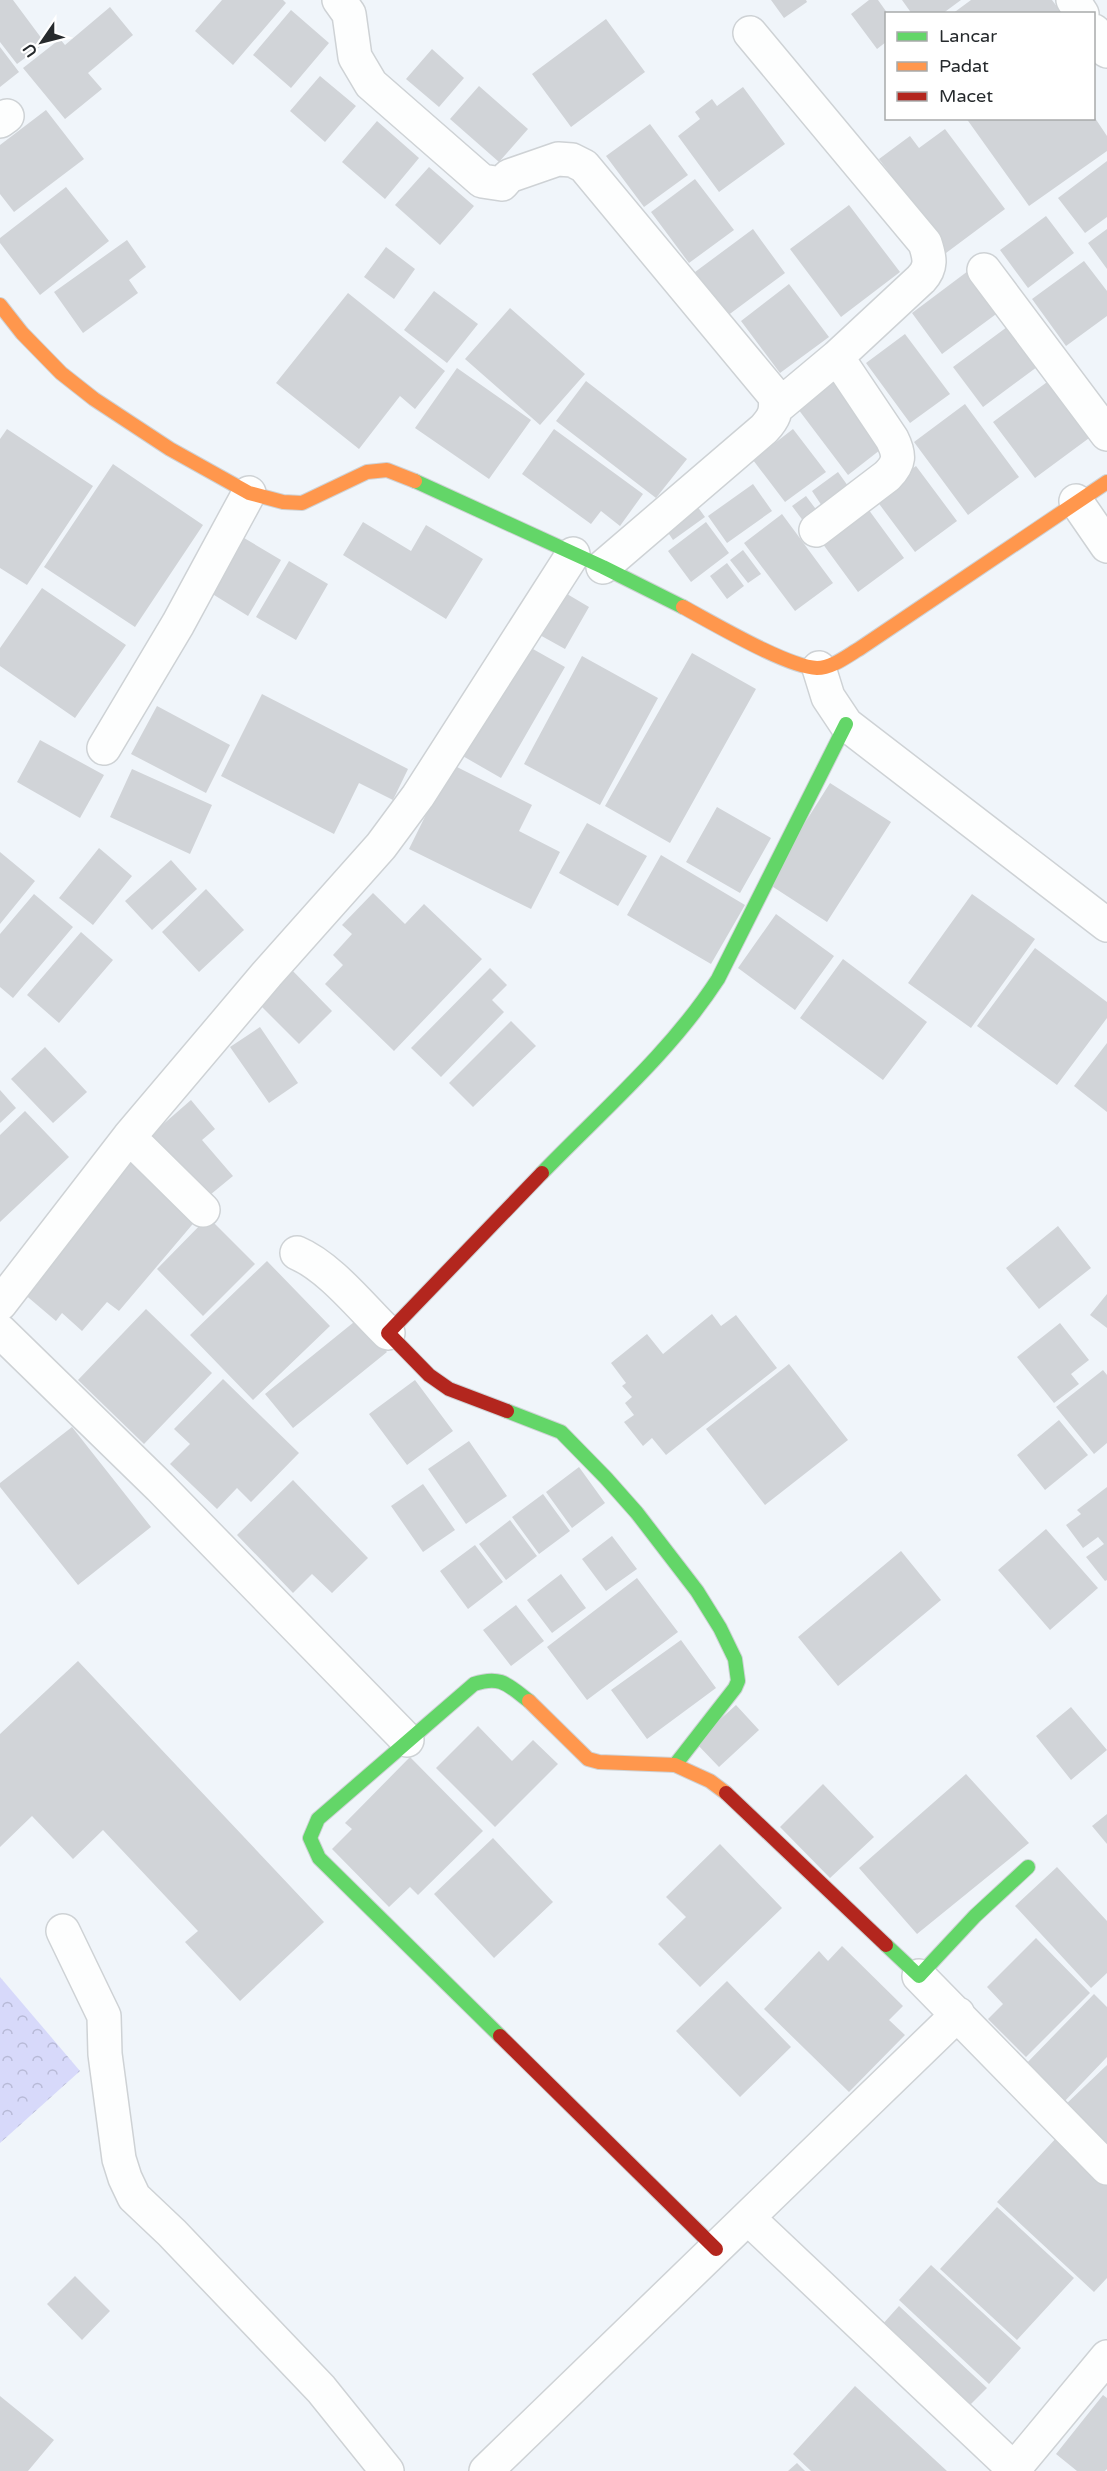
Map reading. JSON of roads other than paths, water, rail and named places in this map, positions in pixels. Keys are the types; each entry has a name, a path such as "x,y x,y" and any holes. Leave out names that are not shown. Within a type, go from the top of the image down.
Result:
{"street":[{"path":"339,0 349,14 355,57 371,84 482,181 502,184 509,176 558,159 572,160 584,166 774,396 776,408 774,418 764,429 603,567"},
{"path":"750,33 925,243 929,255 928,272 837,357 776,408"},
{"path":"1095,33 1107,51"},
{"path":"984,270 1107,434"},
{"path":"0,305 22,333 54,365 94,399 170,449 249,493 284,502 302,503 367,472 387,470 603,567 795,664 819,668 839,661 859,649 1107,482"},
{"path":"816,530 886,476 899,459 892,439 837,357"},
{"path":"104,748 178,624 249,493"},
{"path":"1076,501 1107,546"},
{"path":"0,1305 129,1137 274,965 381,846 418,796 573,554"},
{"path":"819,668 828,697 846,724 1107,925"},
{"path":"388,1333 679,1035 701,1008 723,969 846,724"},
{"path":"129,1137 203,1210"},
{"path":"297,1253 323,1270 429,1375 449,1389 561,1432 573,1441 608,1478 665,1547 709,1609 739,1665 738,1683 675,1765"},
{"path":"0,1330 160,1486 407,1740"},
{"path":"716,2249 319,1858 310,1844 309,1832 318,1819 474,1684 489,1679 505,1683 529,1701 588,1759 599,1762 675,1765 710,1781 734,1799 958,2014 1107,2168"},
{"path":"919,1976 975,1916 1028,1867"},
{"path":"63,1931 104,2016 105,2054 119,2159 124,2178 134,2197 172,2233 321,2389 387,2471"},
{"path":"486,2471 958,2014"},
{"path":"748,2218 1015,2470 1107,2356"}]}
